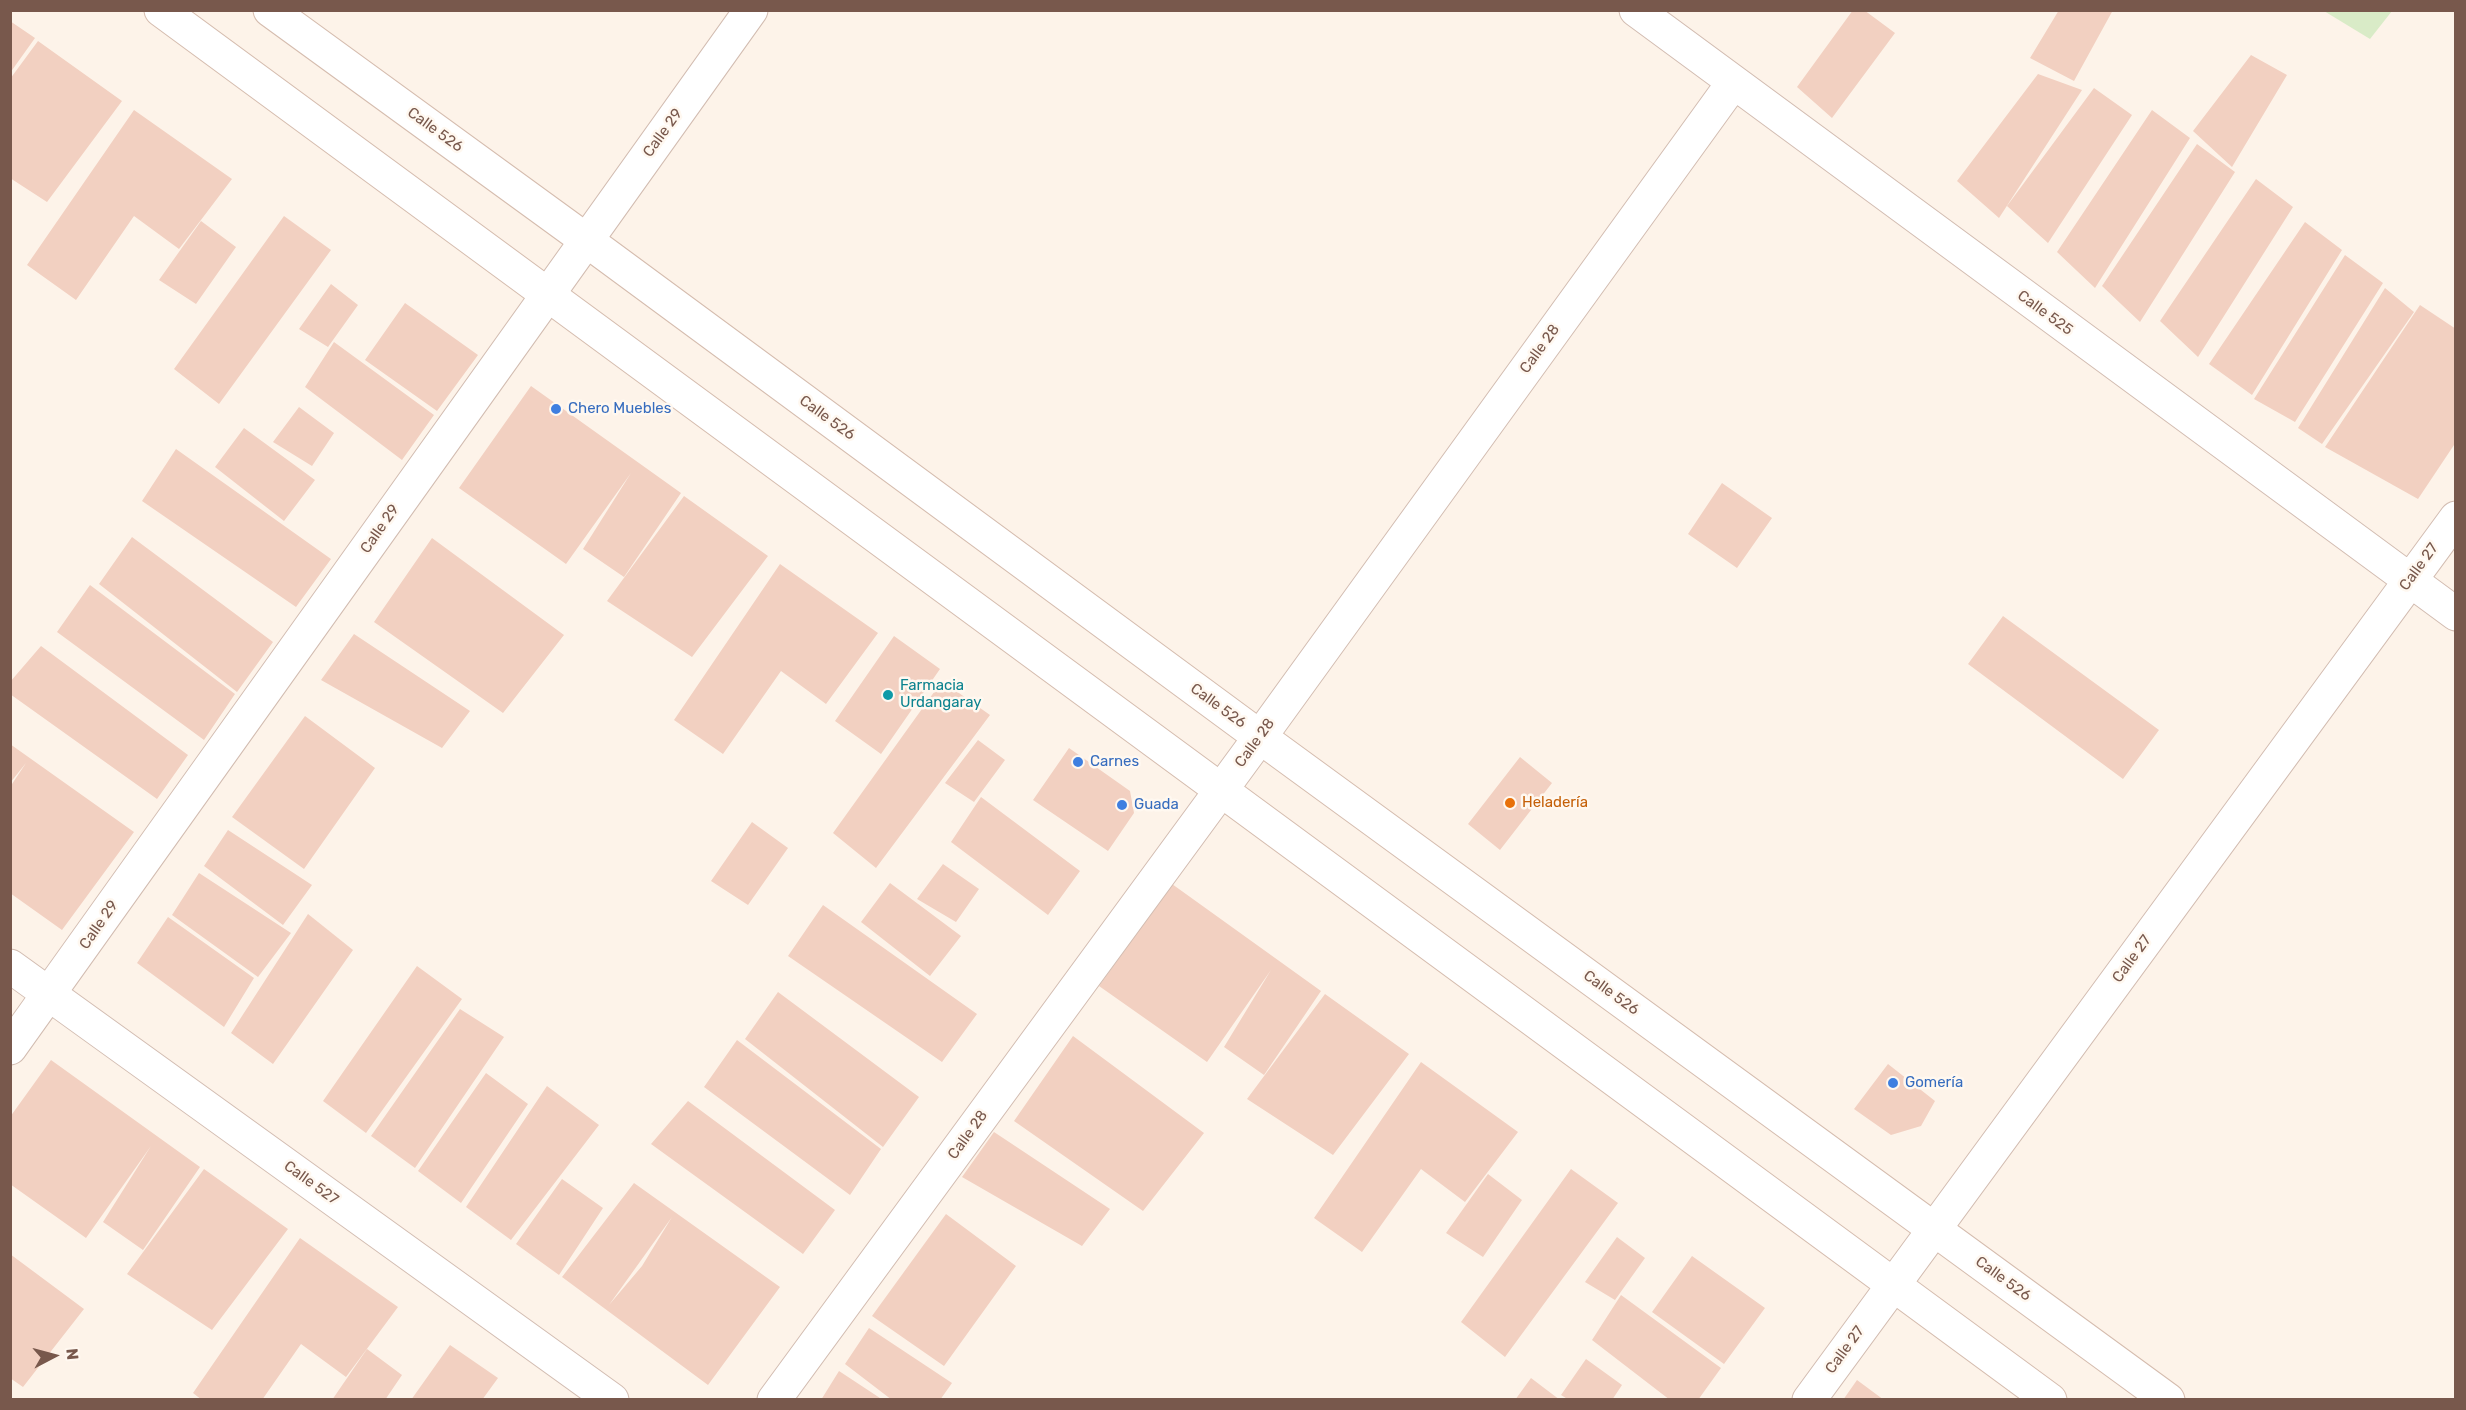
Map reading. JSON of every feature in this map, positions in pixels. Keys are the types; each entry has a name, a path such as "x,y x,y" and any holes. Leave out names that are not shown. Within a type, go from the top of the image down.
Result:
{"street":[{"path":"161,10 2050,1400"},
{"name":"Calle 526","path":"270,10 2168,1400"},
{"name":"Calle 29","path":"10,1048 751,10"},
{"name":"Calle 525","path":"1636,10 1732,83 2456,614"},
{"name":"Calle 28","path":"774,1400 1260,737 1732,83"},
{"name":"Calle 27","path":"1809,1400 2456,518"},
{"name":"Calle 527","path":"10,966 612,1400"}],"green space":[{"path":"2324,11 2392,11 2370,39"}],"building":[{"path":"1853,10 1864,10 1895,33 1832,118 1797,87"},
{"path":"2059,10 2113,10 2074,81 2030,58"},
{"path":"10,21 35,38 10,73"},
{"path":"38,41 122,101 47,202 10,178 10,79"},
{"path":"2251,55 2287,75 2232,167 2193,131"},
{"path":"2038,74 2082,90 1999,218 1957,181"},
{"path":"2094,88 2132,115 2048,243 2007,206"},
{"path":"134,110 232,179 179,249 134,216 76,300 27,265"},
{"path":"2152,110 2190,138 2095,288 2057,252"},
{"path":"2197,144 2235,172 2140,322 2102,286"},
{"path":"2256,179 2293,207 2198,357 2160,321"},
{"path":"284,216 331,250 219,404 174,369"},
{"path":"201,221 236,247 196,304 159,280"},
{"path":"2305,222 2342,250 2252,395 2209,364"},
{"path":"2345,255 2383,283 2295,422 2254,399"},
{"path":"331,284 358,305 328,347 299,329"},
{"path":"2385,288 2414,312 2322,444 2298,428"},
{"path":"405,303 478,355 437,411 365,360"},
{"path":"2420,305 2456,329 2456,442 2418,499 2325,447"},
{"path":"334,342 434,415 402,460 305,387"},
{"path":"531,386 681,493 624,577 583,549 631,473 566,564 459,488"},
{"path":"299,407 334,433 312,466 273,442"},
{"path":"244,428 315,480 284,521 215,467"},
{"path":"176,449 331,559 296,607 142,501"},
{"path":"1722,483 1772,518 1737,568 1688,534"},
{"path":"684,496 768,556 692,657 607,601"},
{"path":"132,537 273,642 237,692 99,584"},
{"path":"432,538 564,635 503,713 374,622"},
{"path":"780,564 878,633 826,704 781,671 723,754 674,720"},
{"path":"90,585 235,694 204,740 57,632"},
{"path":"2003,616 2159,730 2123,779 1968,664"},
{"path":"354,634 470,711 442,748 321,680"},
{"name":"Farmacia Urdangaray","path":"894,636 940,669 881,754 835,721"},
{"path":"41,646 188,755 157,799 10,694 10,682"},
{"path":"942,681 990,715 876,868 833,833"},
{"path":"305,716 375,768 304,869 232,817"},
{"path":"978,740 1005,760 974,802 945,783"},
{"path":"10,744 134,832 62,930 10,893 10,787 26,763 10,783"},
{"path":"1069,748 1130,791 1134,813 1108,851 1033,800"},
{"name":"Heladería","path":"1520,757 1552,783 1500,850 1468,824"},
{"path":"981,797 1080,871 1048,915 951,842"},
{"path":"752,822 788,848 748,905 711,881"},
{"path":"228,830 312,885 283,925 204,866"},
{"path":"943,864 979,889 956,922 917,899"},
{"path":"199,873 291,933 258,977 172,915"},
{"path":"890,883 961,936 930,976 861,922"},
{"path":"1172,884 1321,991 1264,1075 1224,1047 1271,970 1207,1062 1099,986"},
{"path":"823,905 977,1014 942,1062 788,956"},
{"path":"308,914 353,950 273,1064 231,1033"},
{"path":"168,917 254,978 224,1027 137,963"},
{"path":"417,966 462,999 366,1133 323,1101"},
{"path":"778,992 919,1097 883,1147 745,1039"},
{"path":"1325,994 1409,1054 1333,1155 1247,1099"},
{"path":"460,1009 504,1037 415,1168 371,1136"},
{"path":"1073,1036 1204,1133 1143,1211 1014,1121"},
{"path":"737,1040 881,1149 850,1195 704,1087"},
{"path":"51,1060 200,1167 143,1250 103,1222 151,1146 86,1238 10,1184 10,1117"},
{"path":"1421,1062 1518,1132 1465,1202 1421,1169 1362,1252 1314,1218"},
{"name":"Gomería","path":"1888,1064 1935,1101 1921,1126 1891,1135 1854,1109"},
{"path":"486,1073 528,1104 461,1203 418,1171"},
{"path":"547,1086 599,1125 511,1240 466,1207"},
{"path":"688,1101 835,1210 803,1254 651,1144"},
{"path":"994,1132 1110,1209 1082,1246 962,1177"},
{"path":"204,1169 288,1229 212,1330 127,1274"},
{"path":"1571,1169 1618,1203 1505,1357 1461,1322"},
{"path":"1488,1174 1522,1200 1483,1257 1446,1233"},
{"path":"562,1179 603,1208 559,1275 516,1244"},
{"path":"634,1183 780,1287 708,1385 562,1277","holes":["672,1217 642,1266 609,1305"]},
{"path":"946,1214 1016,1266 944,1366 872,1316"},
{"path":"1617,1237 1645,1258 1615,1300 1585,1282"},
{"path":"300,1238 398,1307 346,1377 301,1344 262,1400 202,1400 193,1393"},
{"path":"10,1254 84,1309 23,1387 10,1378"},
{"path":"1692,1256 1765,1308 1724,1364 1652,1312"},
{"path":"1621,1295 1721,1368 1698,1400 1670,1400 1592,1340"},
{"path":"869,1328 952,1383 940,1400 892,1400 845,1364"},
{"path":"450,1345 498,1378 482,1400 411,1400"},
{"path":"367,1349 402,1375 385,1400 332,1400"},
{"path":"1586,1359 1622,1385 1612,1400 1569,1400 1561,1395"},
{"path":"839,1371 883,1400 821,1400"},
{"path":"1531,1378 1560,1400 1515,1400"},
{"path":"1857,1380 1884,1400 1843,1400"}],"place":[{"name":"Chero Muebles","path":"556,409"},
{"name":"Farmacia Urdangaray","path":"888,695"},
{"name":"Carnes","path":"1078,762"},
{"name":"Heladería","path":"1510,803"},
{"name":"Guada","path":"1122,805"},
{"name":"Gomería","path":"1893,1083"}]}
